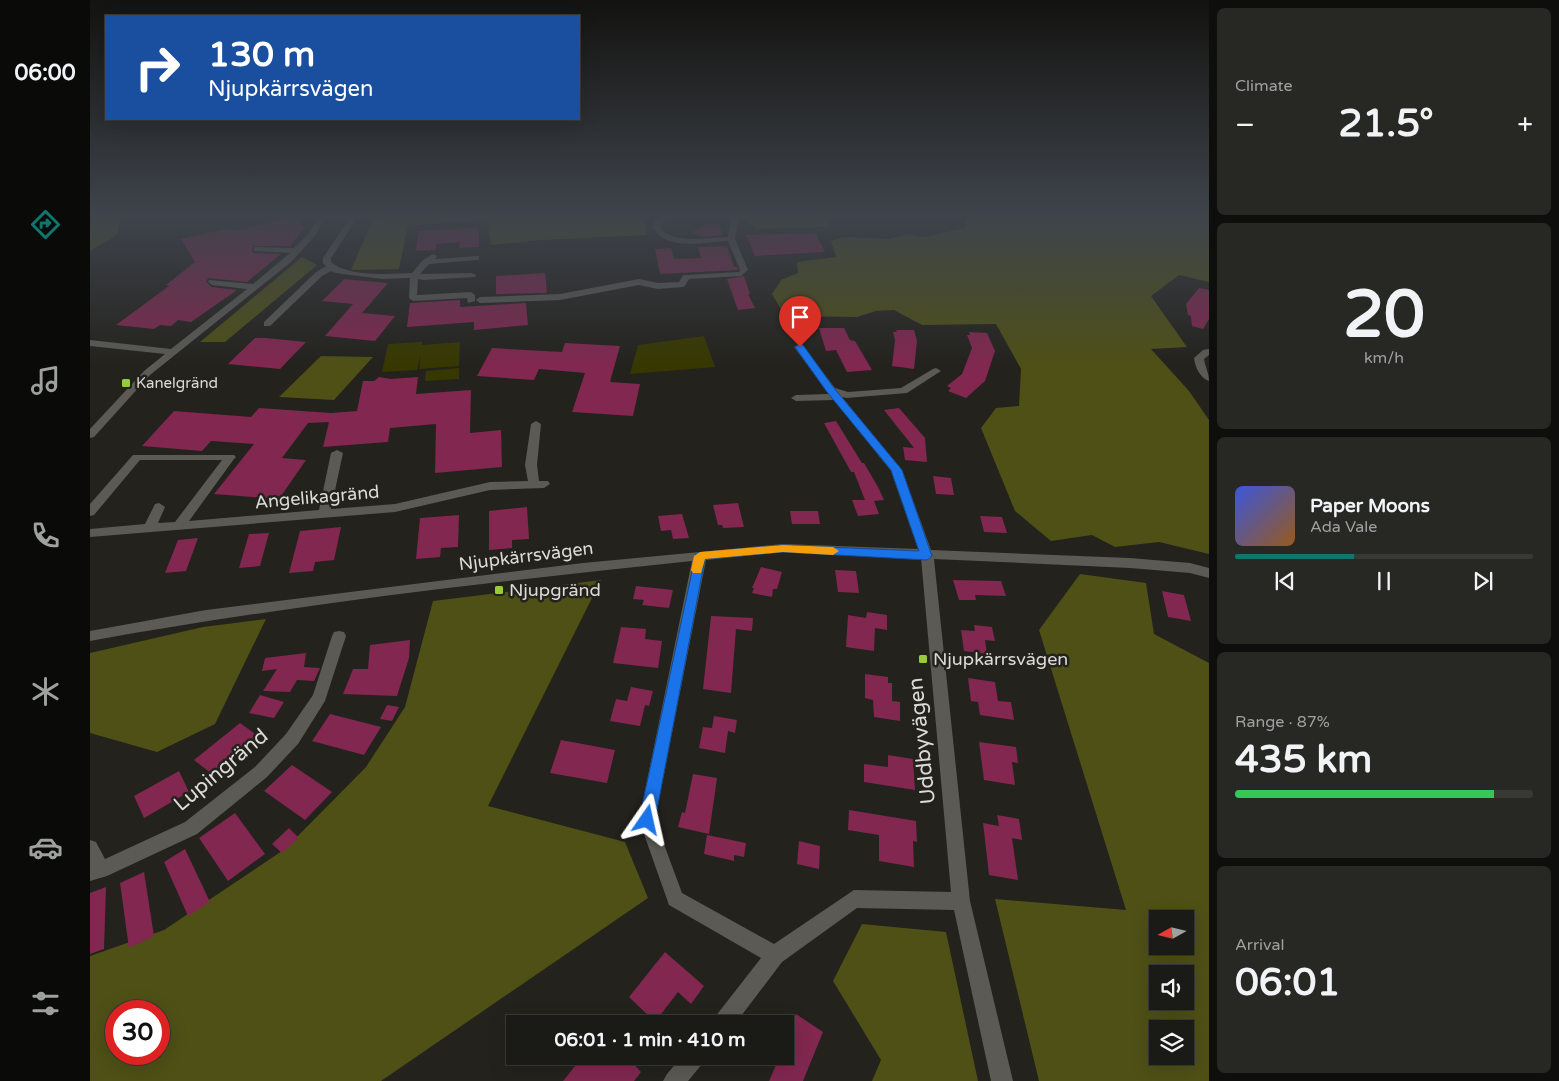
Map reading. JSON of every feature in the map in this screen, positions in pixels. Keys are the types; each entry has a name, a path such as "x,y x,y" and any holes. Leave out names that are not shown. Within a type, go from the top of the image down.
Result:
{"street":[{"path":"90,435 133,386 172,352 280,265"},
{"path":"423,265 414,275 413,298 470,295 475,300 560,298 639,282 658,286 682,284 686,277 741,274 744,270 742,265"},
{"path":"267,324 319,274 331,267 336,271 382,277 414,275 423,278 472,275"},
{"path":"212,282 255,287"},
{"path":"90,343 172,352"},
{"name":"Uddbyvägen","path":"800,347 834,394 896,470 927,556 961,901 1002,1081"},
{"path":"1208,348 1199,358 1200,366 1209,378"},
{"path":"796,398 834,394 847,395 903,391 936,371"},
{"name":"Angelikagränd","path":"90,533 395,508 490,486 539,484 531,465 536,424"},
{"path":"324,514 337,453"},
{"path":"90,512 137,457 230,458 180,525"},
{"path":"150,528 159,507"},
{"name":"Njupkärrsvägen","path":"90,636 235,611 583,568 783,548 927,556 1130,563 1190,568 1209,573"},
{"path":"700,556 647,820 675,899 775,955"},
{"name":"Lupingränd","path":"90,848 96,871 191,828 261,772 292,739 320,697 340,636"},
{"path":"729,1015 775,955 854,900 961,901"},
{"path":"674,1081 688,1065"}],"shaded area":[{"path":"292,265 316,265 225,342 200,342"},
{"path":"353,265 400,265 399,269 351,270"},
{"path":"797,265 1209,265 1209,282 1179,275 1151,296 1187,347 1151,349 1189,391 1209,420 1209,554 1159,542 1115,547 1092,535 1051,541 1015,511 981,428 996,408 1019,406 1021,369 996,324 922,325 894,310 876,311 857,317 785,316 772,294 781,280 798,273"},
{"path":"704,336 715,367 630,374 638,345"},
{"path":"422,342 422,345 460,342 459,366 419,369 421,354 417,370 382,372 388,344"},
{"path":"321,356 373,357 334,400 279,397"},
{"path":"459,368 459,379 425,381 426,371"},
{"path":"1080,574 1146,583 1154,634 1209,663 1209,1081 1039,1081 995,899 1126,910 1039,630"},
{"path":"601,580 488,806 625,842 648,898 381,1081 90,1081 90,956 164,930 285,849 366,767 405,707 433,601"},
{"path":"266,619 215,724 157,752 90,733 90,653 203,627"},
{"path":"862,924 946,932 978,1081 872,1081 881,1060 833,981"}],"building":[{"path":"191,265 267,265 247,282 208,278 206,282 212,287 237,290 191,322 178,320 171,326 160,325 154,329 116,325 169,286 166,285"},
{"path":"658,265 733,265 738,270 660,274"},
{"path":"545,273 547,293 496,294 496,276"},
{"path":"744,276 750,294 748,294 755,308 738,310 727,279"},
{"path":"344,279 388,283 362,313 395,316 375,341 325,336 353,304 322,301"},
{"path":"1199,288 1209,290 1209,319 1203,329 1192,326 1191,316 1188,315 1186,304"},
{"path":"460,300 460,307 526,303 528,325 474,330 474,322 407,327 410,303"},
{"path":"819,328 844,328 850,340 855,341 872,370 847,372 836,350 826,351"},
{"path":"896,330 914,330 917,341 914,369 892,366 895,340 893,332 897,332"},
{"path":"969,332 987,333 995,351 985,381 966,398 948,391 951,388 947,386 962,374 972,348 967,335 970,335"},
{"path":"255,338 306,342 280,369 228,364"},
{"path":"565,343 620,346 610,382 640,384 633,416 572,412 585,373 539,369 534,380 477,376 492,348 562,352"},
{"path":"379,377 391,379 418,377 416,394 471,390 470,433 501,430 502,467 435,473 436,424 390,428 388,442 323,447 329,422 308,423 282,458 306,460 279,499 214,494 254,444 211,441 202,451 142,446 174,411 251,417 259,408 331,413 357,411 363,381 374,381"},
{"path":"899,408 925,438 927,462 905,460 903,447 914,448 884,410"},
{"path":"836,421 878,487 884,500 874,501 879,514 858,516 852,500 865,500 854,472 851,472 824,423"},
{"path":"933,476 951,478 954,495 936,494"},
{"path":"738,503 744,527 723,528 722,525 718,525 713,505"},
{"path":"527,507 529,539 512,540 512,548 489,550 489,511"},
{"path":"790,511 818,511 820,524 792,524"},
{"path":"682,514 689,538 673,539 671,530 661,531 658,516"},
{"path":"459,515 458,547 441,548 440,557 416,559 420,518"},
{"path":"980,516 1002,517 1007,533 984,532"},
{"path":"341,527 334,560 315,562 313,571 289,573 300,531"},
{"path":"269,533 260,566 239,568 249,534"},
{"path":"198,538 186,571 165,573 178,540"},
{"path":"761,567 782,572 777,589 773,589 772,597 752,593 754,588 752,588"},
{"path":"835,570 856,571 859,593 838,592"},
{"path":"953,580 1001,581 1006,596 975,595 976,600 959,600"},
{"path":"636,586 673,590 669,608 642,605 644,600 633,599"},
{"path":"1162,591 1184,595 1191,621 1168,617"},
{"path":"867,612 887,615 887,630 875,628 874,651 846,647 848,615 866,618"},
{"path":"711,616 753,618 752,631 736,629 731,693 703,689"},
{"path":"974,625 992,627 995,641 985,640 987,654 964,651 961,630 975,631"},
{"path":"621,627 646,629 645,639 662,641 658,668 613,663"},
{"path":"410,640 409,658 397,696 343,694 353,669 368,669 370,645"},
{"path":"306,653 304,667 320,668 314,681 297,680 290,692 263,691 277,669 262,671 265,658"},
{"path":"865,674 888,677 888,683 892,683 892,701 900,702 900,721 874,717 873,700 865,698"},
{"path":"968,678 995,682 998,701 1011,702 1014,720 980,715 978,702 971,701"},
{"path":"631,687 653,691 649,706 645,705 640,726 610,721 616,699 627,701"},
{"path":"260,695 284,702 274,718 249,713"},
{"path":"387,705 399,707 392,721 380,719"},
{"path":"330,714 381,727 364,755 312,741"},
{"path":"714,716 737,720 735,733 728,731 725,753 699,748 703,727 712,728"},
{"path":"240,723 258,736 212,774 194,760"},
{"path":"561,740 615,750 607,783 550,773"},
{"path":"979,742 1016,747 1018,763 1012,762 1015,785 984,780"},
{"path":"888,755 913,759 915,790 864,782 864,764 888,767"},
{"path":"292,765 332,792 305,820 264,791"},
{"path":"179,771 189,792 144,818 134,796"},
{"path":"693,774 717,778 709,834 678,827 682,812 685,813"},
{"path":"849,810 916,821 917,842 913,841 914,867 879,861 879,835 848,830"},
{"path":"235,813 265,854 228,881 199,838"},
{"path":"997,815 1019,819 1022,840 1012,838 1018,880 989,875 983,823 999,826"},
{"path":"289,828 299,838 282,853 272,844"},
{"path":"707,835 746,843 744,857 734,855 734,861 704,854"},
{"path":"799,841 820,846 819,869 797,864"},
{"path":"185,849 210,902 188,916 164,862"},
{"path":"144,872 154,936 129,948 120,883"},
{"path":"106,887 104,949 90,954 90,893"},
{"path":"665,952 704,986 691,1004 678,992 660,1015 648,1015 629,997"},
{"path":"796,1014 823,1032 803,1081 769,1081 776,1065 794,1065 794,1018"},
{"path":"576,1065 634,1065 641,1072 634,1081 563,1081"}],"slow traffic":[{"path":"697,570 700,556 783,548 833,551"}],"place":[{"name":"Kanelgränd","path":"126,383"},
{"name":"Njupgränd","path":"499,590"},
{"name":"Njupkärrsvägen","path":"923,659"}],"route":[{"path":"647,820 700,556 783,548 927,556 896,470 831,390 800,347"}]}
